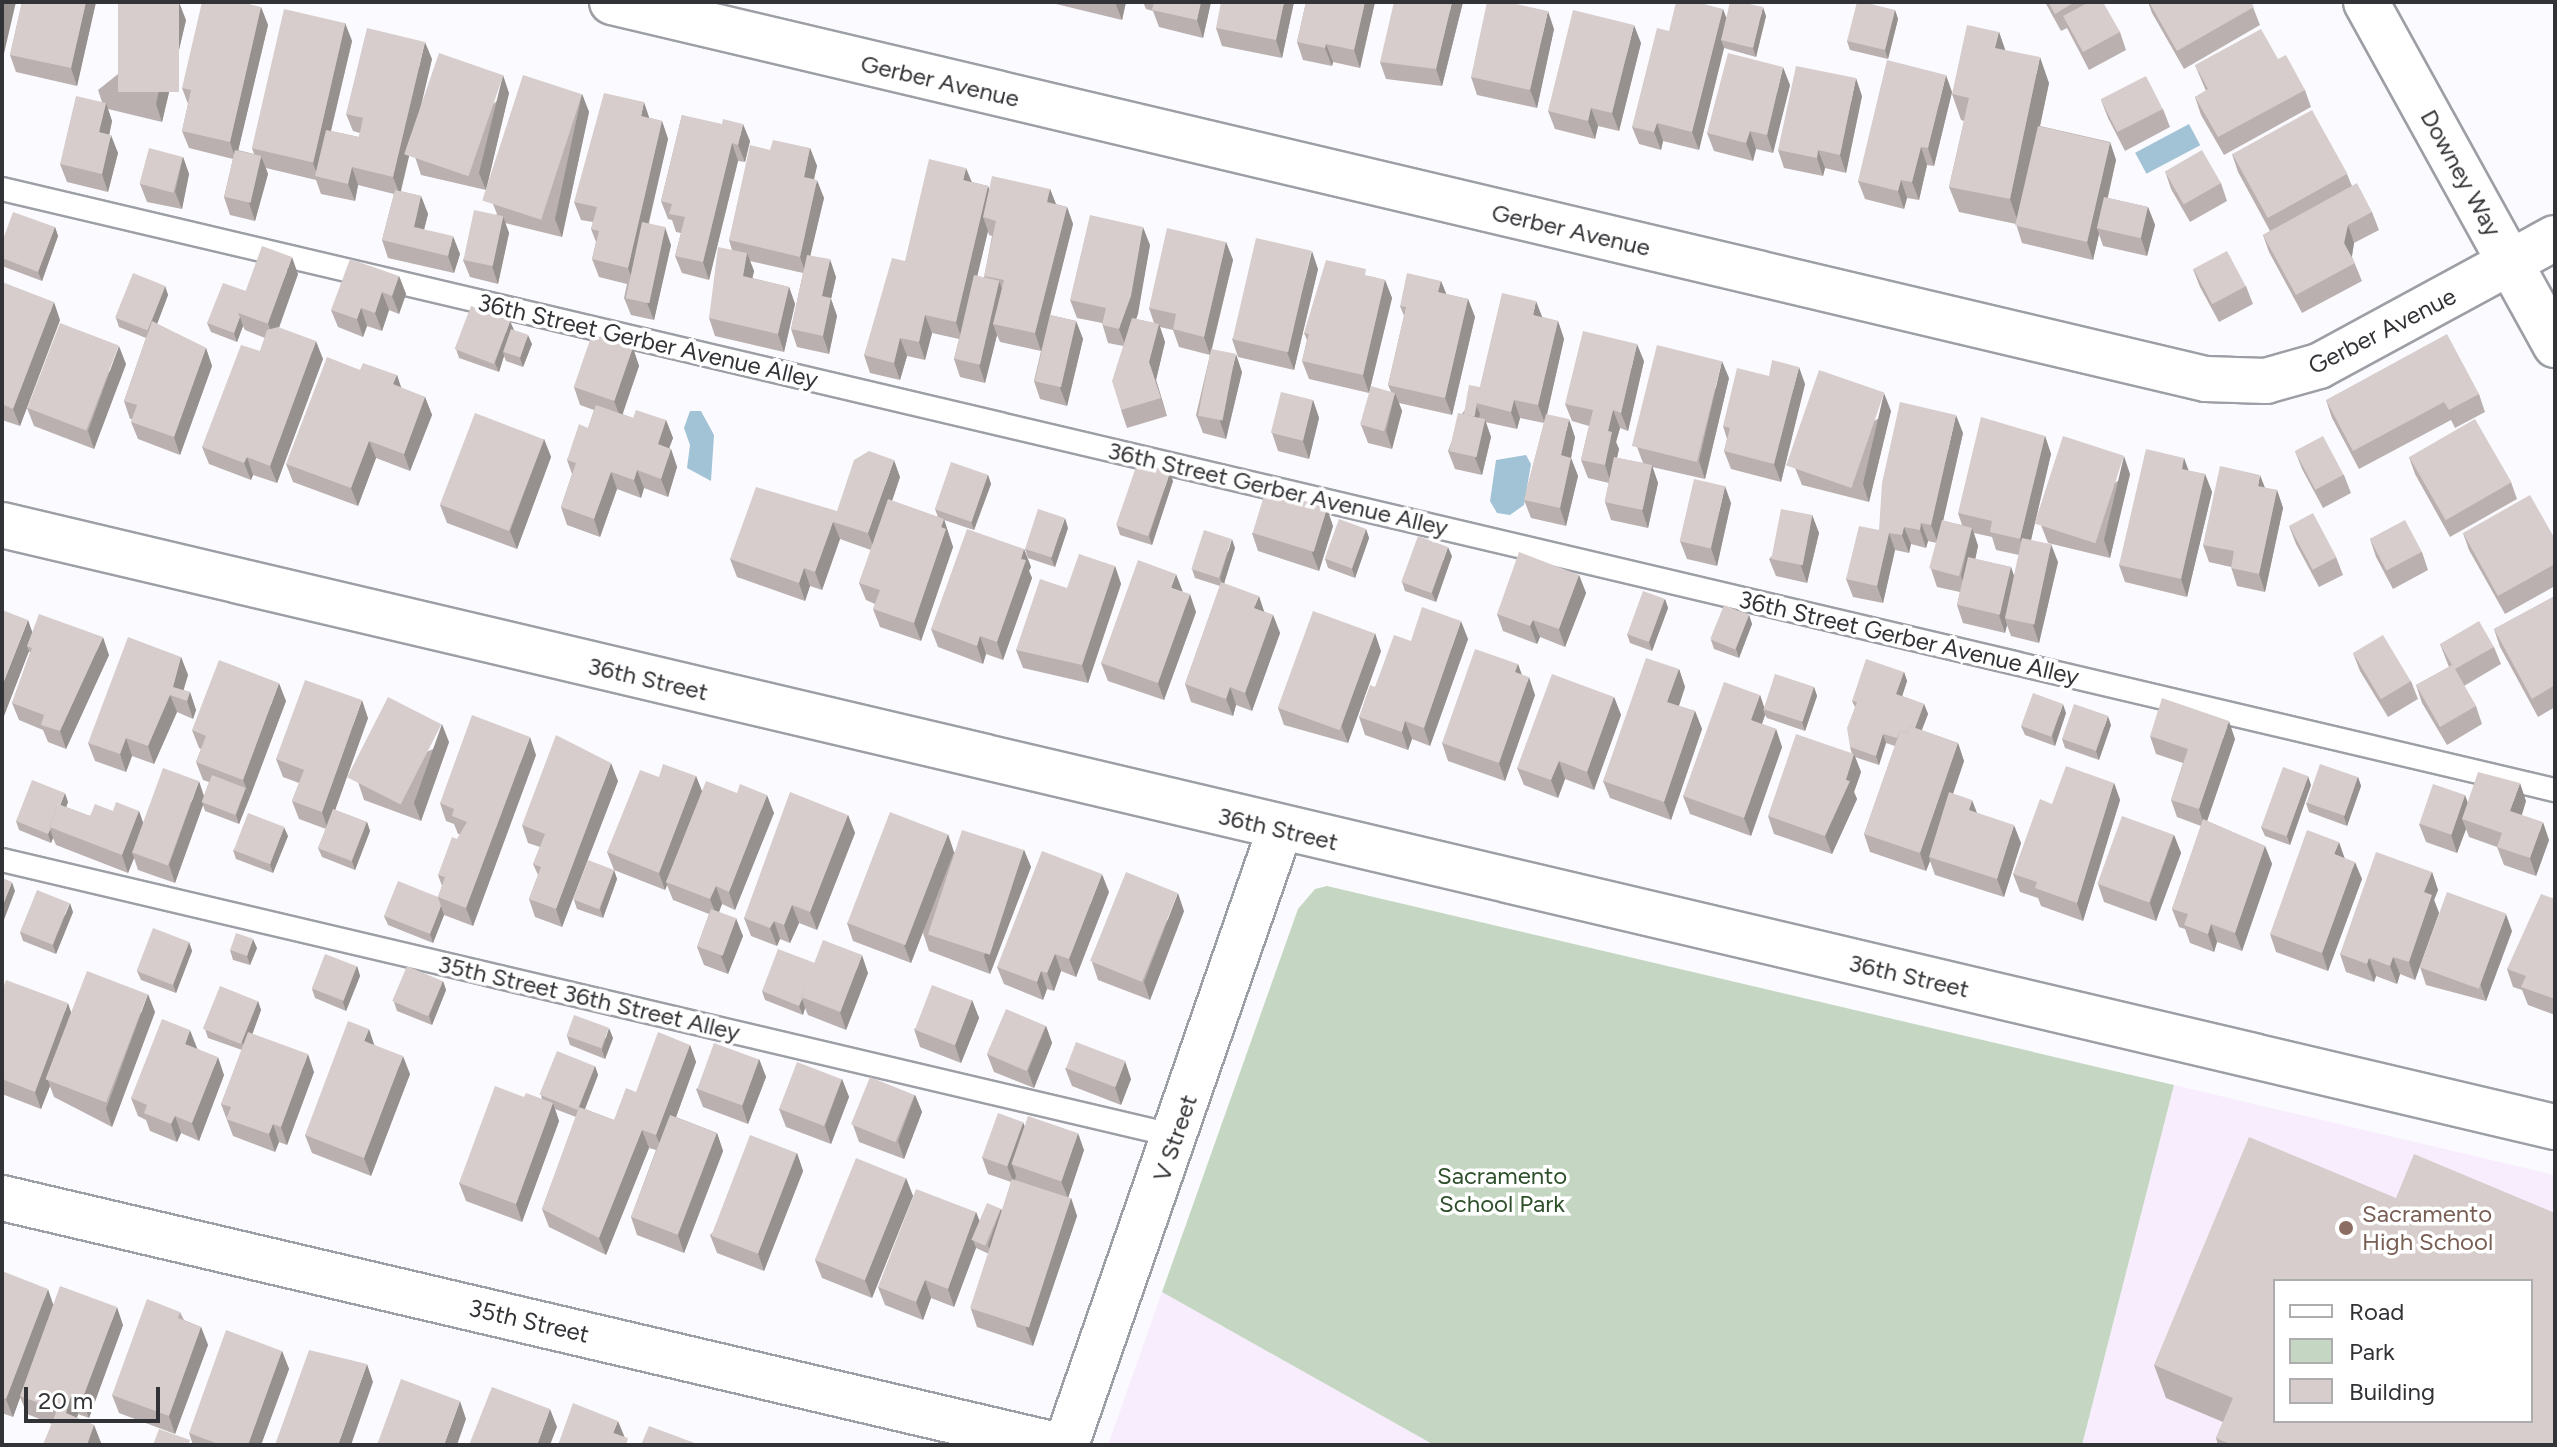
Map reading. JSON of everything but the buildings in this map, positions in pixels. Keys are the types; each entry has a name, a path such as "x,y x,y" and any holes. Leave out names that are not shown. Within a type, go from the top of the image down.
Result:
{"street":[{"name":"Gerber Avenue","path":"612,2 2206,379 2266,381 2319,366 2555,238"},
{"name":"Downey Way","path":"2366,2 2555,345"},
{"name":"36th Street","path":"2,525 1280,829 2555,1127"},
{"name":"V Street","path":"1066,1445 1176,1136 1280,829"},
{"name":"35th Street","path":"2,1198 1056,1445"}],"lane":[{"name":"36th Street Gerber Avenue Alley","path":"2,189 2555,790"},
{"name":"35th Street 36th Street Alley","path":"2,860 1176,1136"}],"shaded area":[{"name":"Sacramento High School","path":"2174,1085 2555,1175 2555,1445 2082,1445"},
{"path":"1162,1292 1434,1445 1108,1445"}],"green space":[{"name":"Sacramento School Park","path":"1327,886 2174,1085 2082,1445 1434,1445 1162,1292 1298,909 1315,889"}],"water":[{"path":"2189,124 2200,145 2146,174 2135,153"},
{"path":"690,411 701,411 714,435 711,481 687,468 690,445 684,428"},
{"path":"1526,455 1531,464 1524,505 1510,515 1497,513 1490,501 1496,460"}],"place":[{"name":"Sacramento High School","path":"2346,1228"}]}
